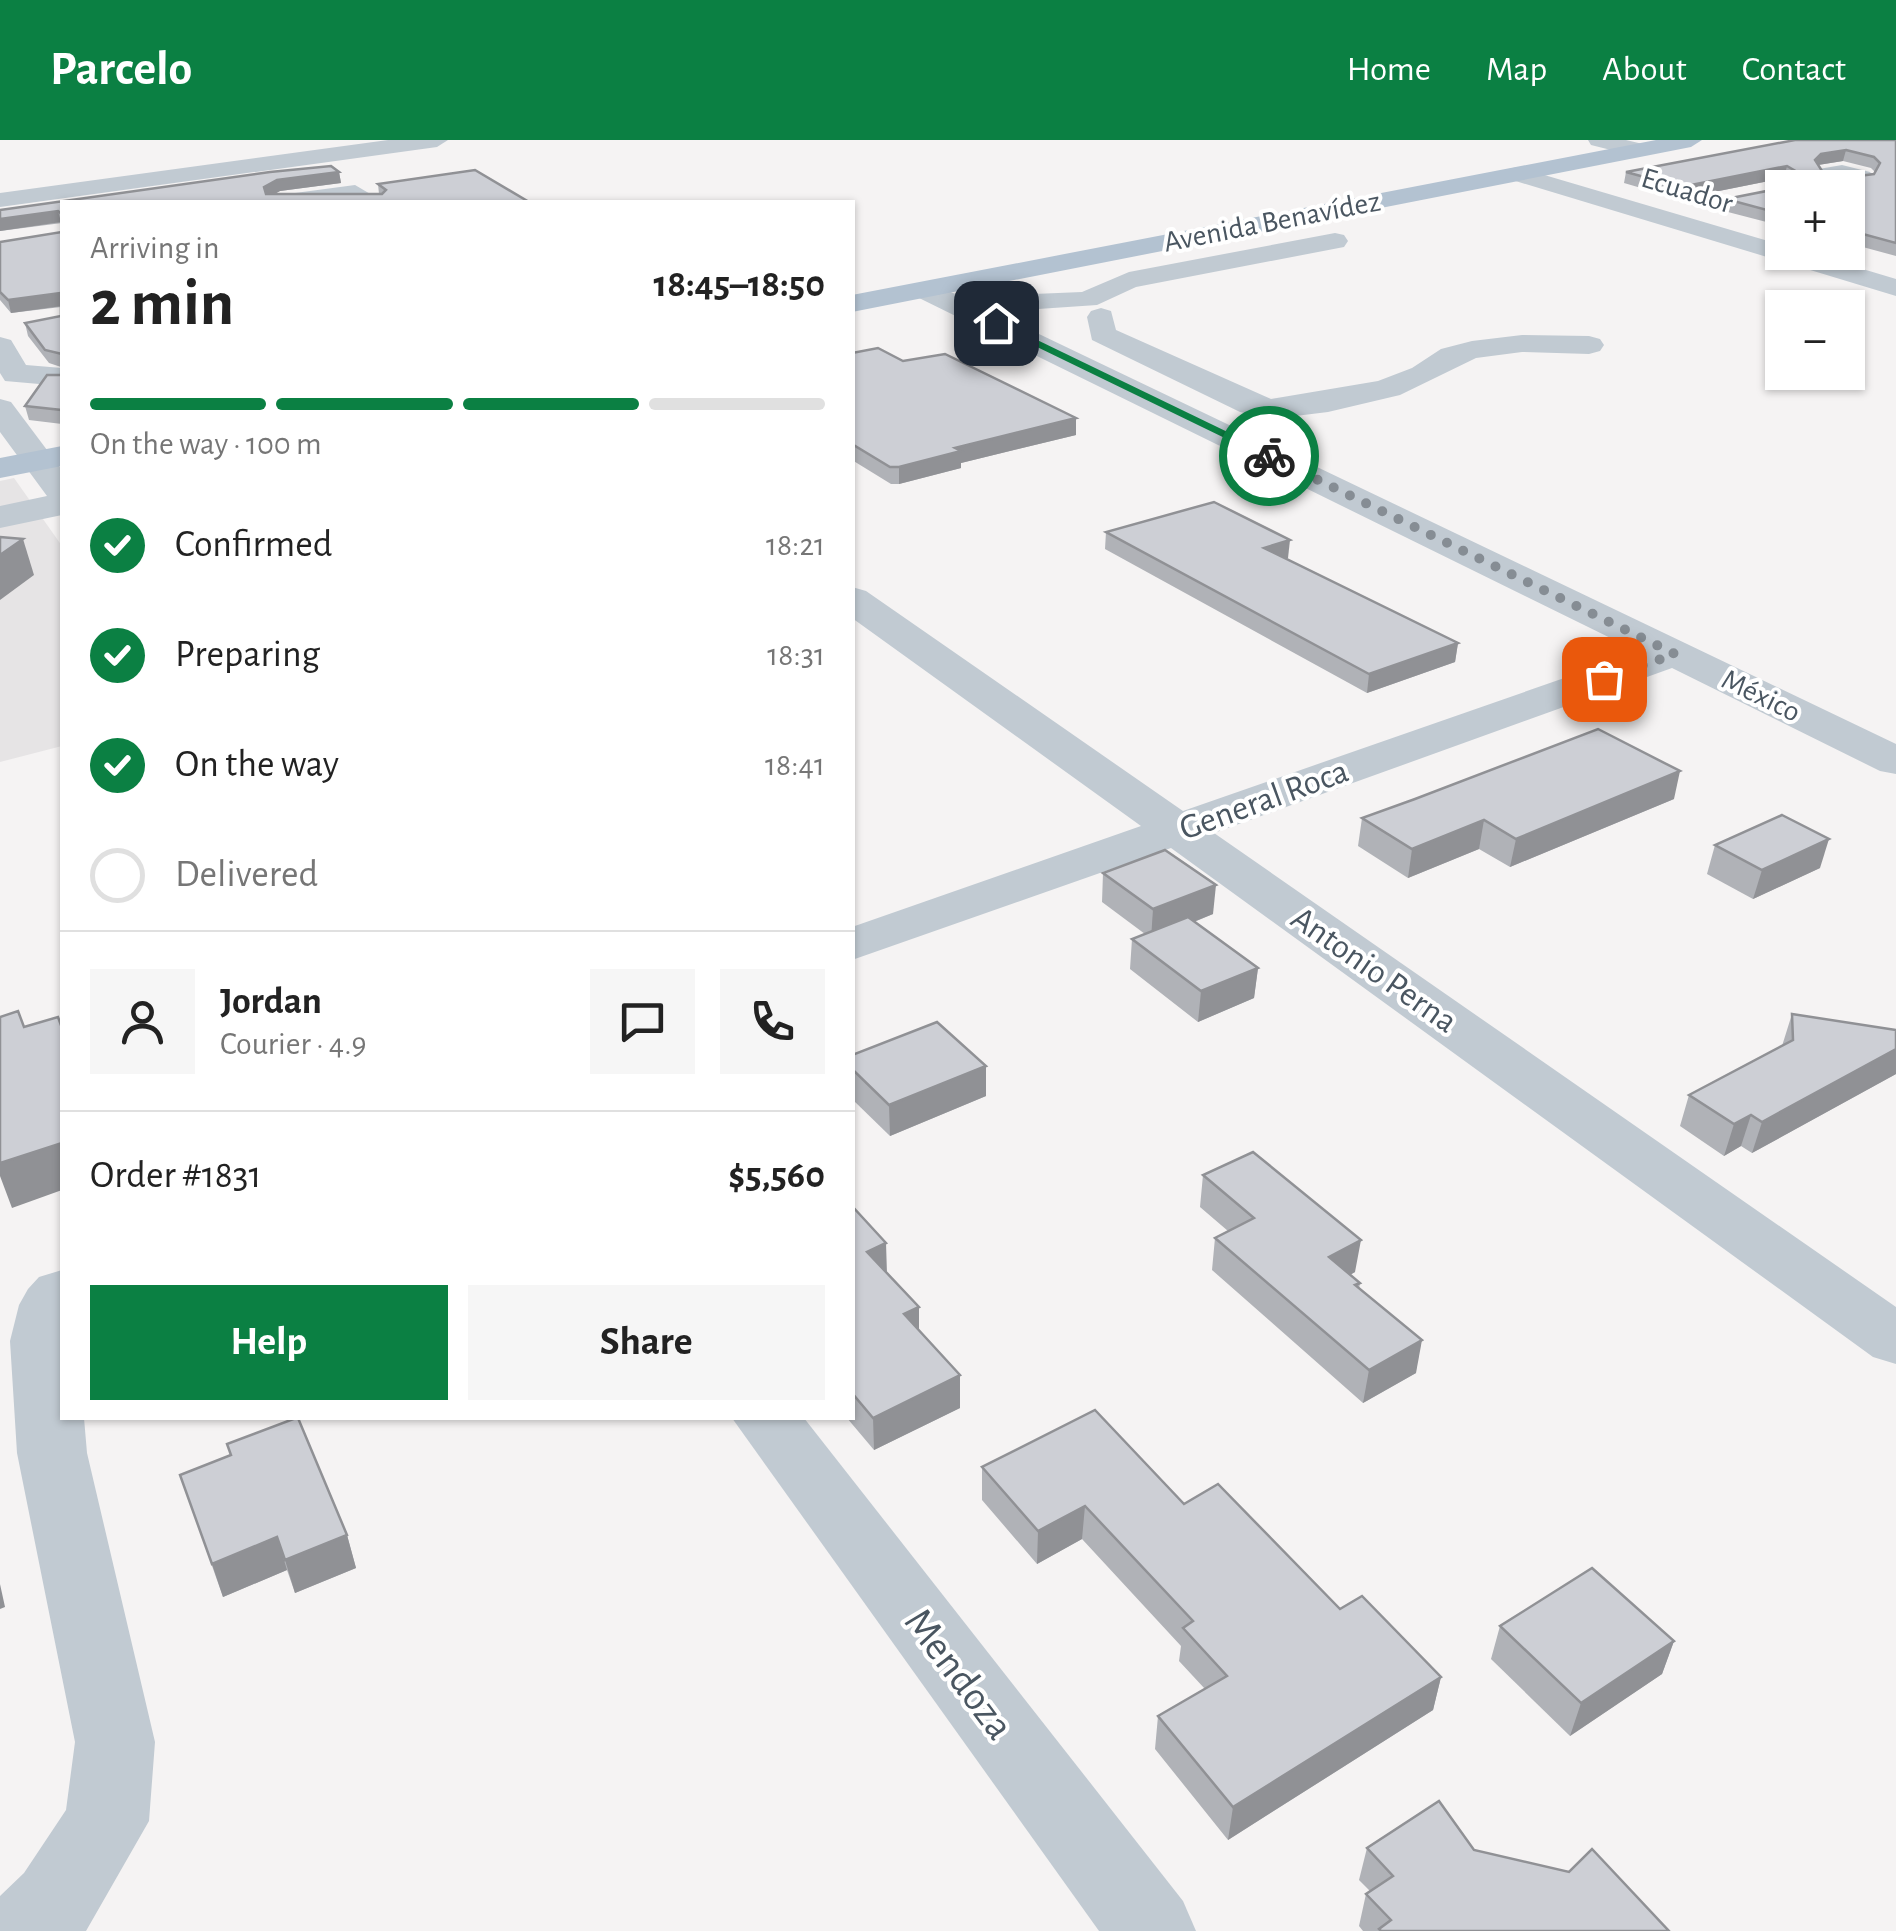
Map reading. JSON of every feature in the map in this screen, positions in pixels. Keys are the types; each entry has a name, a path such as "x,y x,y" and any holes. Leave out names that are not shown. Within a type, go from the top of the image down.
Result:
{"main road":[{"name":"Avenida Benavídez","path":"855,304 940,297 1690,140"},
{"path":"0,468 50,458"}],"street":[{"path":"0,200 438,140"},
{"path":"1599,140 1639,150"},
{"path":"1859,170 1883,161"},
{"path":"1517,174 1593,182 1695,206 1765,230"},
{"name":"Ecuador","path":"1517,174 1896,288"},
{"path":"295,200 355,192 369,200"},
{"path":"1335,241 1107,287 1095,293 1105,308 1102,334 1251,406 1271,409 1398,384 1426,374 1452,355 1476,349 1513,344 1589,345"},
{"path":"1865,260 1896,269"},
{"path":"940,297 1105,308"},
{"name":"México","path":"940,297 1896,761"},
{"path":"996,323 1105,308"},
{"path":"5,333 16,374 60,377"},
{"path":"0,409 50,458 60,487"},
{"path":"0,517 60,504"},
{"name":"Antonio Perna","path":"855,601 1896,1340"},
{"name":"General Roca","path":"855,944 1675,654"},
{"path":"26,1931 55,1902 107,1821 115,1742 52,1453 44,1342 51,1304 60,1295"},
{"name":"Mendoza","path":"768,1420 1152,1931"}],"shaded area":[{"path":"14,478 60,543 60,747 0,762 0,481"}],"building":[{"path":"1795,140 1896,140 1896,243 1865,235 1865,175 1874,174 1880,163 1874,157 1846,150 1821,154 1815,160 1821,170 1794,170 1787,166 1681,187 1626,172"},
{"path":"331,166 339,172 277,180 264,187 266,194 382,194 386,190 378,184 475,170 526,200 71,200"},
{"path":"1765,191 1765,209 1726,199"},
{"path":"60,202 60,212 0,219 0,210"},
{"path":"60,232 60,293 8,300 0,292 0,242"},
{"path":"60,316 60,354 45,350 25,323"},
{"path":"878,348 903,361 945,354 1076,418 890,467 855,446 855,352"},
{"path":"47,375 60,375 60,410 25,406"},
{"path":"1214,502 1290,540 1264,548 1458,643 1369,674 1106,532"},
{"path":"0,537 23,539 0,555"},
{"path":"1598,729 1680,771 1516,839 1484,820 1412,849 1362,818 1415,799"},
{"path":"1782,815 1829,839 1762,870 1715,845"},
{"path":"1165,850 1216,885 1153,909 1103,873"},
{"path":"1188,917 1258,968 1201,991 1132,939"},
{"path":"18,1011 24,1027 58,1017 60,1144 0,1163 0,1017"},
{"path":"1792,1014 1896,1030 1896,1049 1762,1122 1751,1115 1734,1124 1689,1095 1793,1040"},
{"path":"937,1022 986,1066 889,1105 855,1072 855,1054"},
{"path":"1253,1152 1361,1240 1329,1257 1360,1283 1355,1285 1422,1340 1369,1370 1215,1238 1254,1218 1203,1175"},
{"path":"855,1209 886,1243 867,1252 919,1307 904,1314 960,1375 873,1418 855,1397"},
{"path":"1095,1410 1184,1504 1218,1484 1340,1609 1362,1596 1441,1677 1233,1807 1158,1716 1227,1676 1183,1628 1193,1621 1085,1506 1038,1531 982,1467"},
{"path":"299,1420 347,1535 285,1560 277,1537 212,1564 180,1475 231,1455 227,1444"},
{"path":"1592,1568 1674,1641 1581,1703 1500,1626"},
{"path":"1439,1801 1474,1850 1569,1872 1592,1849 1669,1931 1381,1931 1391,1920 1366,1894 1393,1876 1367,1848"}],"way so far":[{"path":"1269,456 1675,654 1604,679"}],"route":[{"path":"996,323 1269,456"}]}
